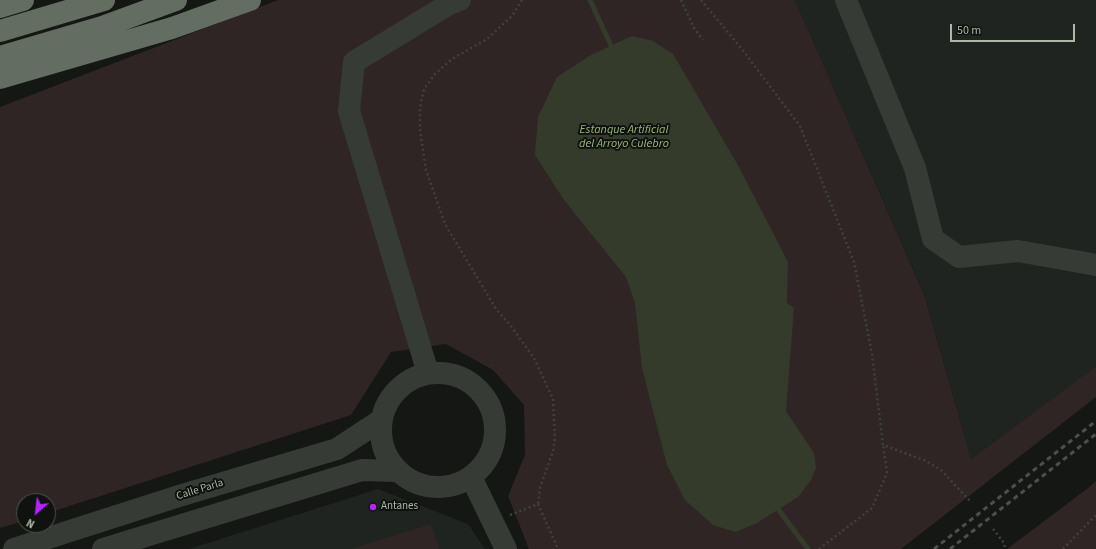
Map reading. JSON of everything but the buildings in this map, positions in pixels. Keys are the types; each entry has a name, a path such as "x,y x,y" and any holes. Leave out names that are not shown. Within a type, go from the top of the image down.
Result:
{"highway":[{"path":"0,7 23,0"},
{"path":"0,31 104,0"},
{"path":"0,57 102,27 176,0"},
{"path":"0,88 62,69 250,0"},
{"path":"0,78 172,28"}],"street":[{"path":"428,373 349,111 354,62 449,4 460,0"},
{"path":"846,0 914,168 933,239 959,257 1018,251 1096,265"},
{"path":"428,373 447,373 465,379 481,391 491,408 495,426 493,446 485,463 471,476 453,485 434,487 414,482 398,471 387,456 381,439 381,420 387,404 397,389 411,379 428,373"},
{"name":"Calle Parla","path":"14,549 179,496 337,449 381,420"},
{"path":"103,549 362,470 398,471"},
{"path":"471,476 506,549"}],"path":[{"path":"522,0 512,16 487,39 452,58 435,74 424,89 420,107 420,130 426,170 445,224 496,309 511,326 534,358 553,399 555,438 553,451 540,488 538,504 558,549"},
{"path":"681,0 694,28 703,40"},
{"path":"701,0 741,48 800,126 854,262 872,354 887,473 872,508 819,549"},
{"path":"883,445 926,460 941,470 971,502"},
{"path":"493,522 538,504"},
{"path":"1063,549 1096,515"},
{"path":"993,529 1004,543 1005,549"}],"shaded area":[{"path":"278,0 795,0 924,294 971,459 1096,366 1096,397 901,549 529,549 508,496 525,455 524,405 493,370 446,344 391,352 351,415 56,510 56,493 16,493 16,523 0,528 0,107"},
{"path":"795,0 1096,0 1096,366 971,459 924,293"},
{"path":"1096,481 1096,549 1007,549 1088,488"},
{"name":"Antanes","path":"378,489 468,524 485,549 189,549"},
{"path":"431,524 439,549 350,549 409,531"}],"water":[{"name":"Estanque Artificial del Arroyo Culebro","path":"632,36 653,41 673,54 739,167 788,262 787,303 794,308 786,411 814,453 816,468 811,480 798,497 757,523 735,532 713,525 685,500 667,465 642,368 635,303 626,277 564,200 535,155 538,117 557,77 591,55"}],"waterway":[{"path":"590,0 613,50"},
{"path":"775,505 808,549"}],"railway":[{"path":"934,549 1096,421"},
{"path":"950,549 1096,434"}],"place":[{"name":"Antanes","path":"373,507"}]}
